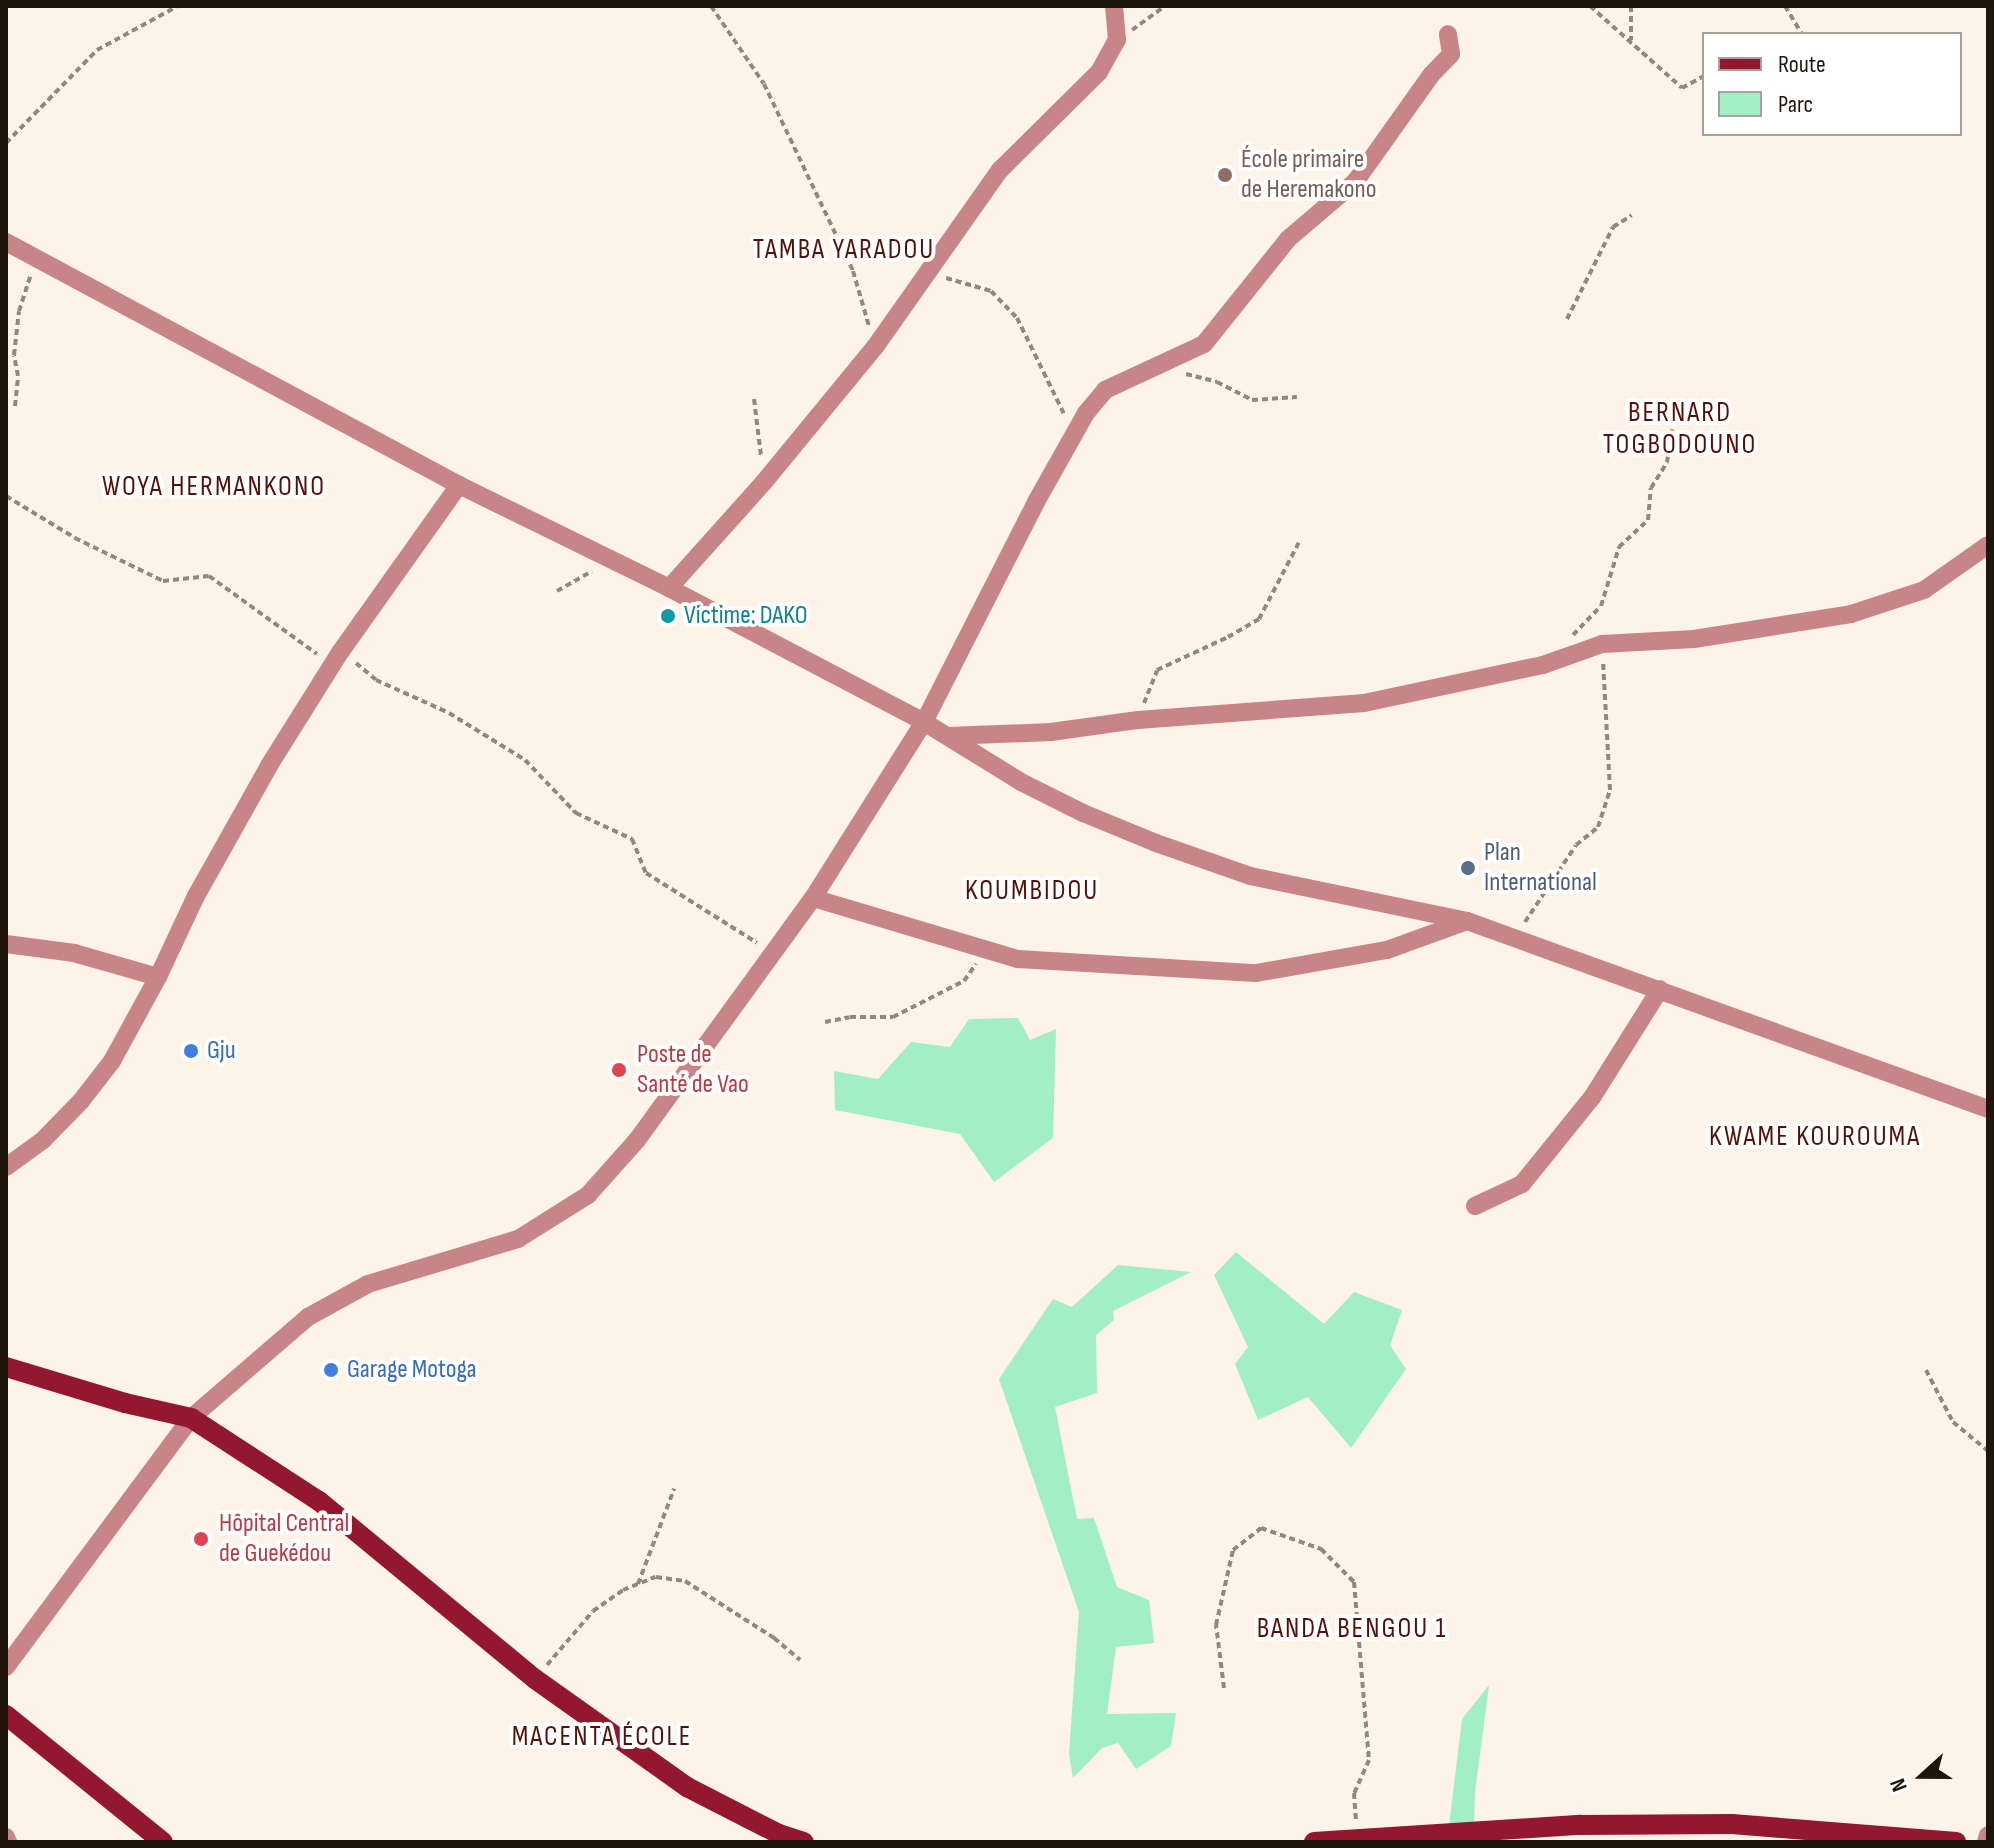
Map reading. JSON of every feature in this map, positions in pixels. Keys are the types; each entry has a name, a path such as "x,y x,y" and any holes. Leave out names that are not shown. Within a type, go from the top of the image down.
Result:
{"main road":[{"path":"6,1367 125,1403 191,1418 319,1501 535,1679 687,1787 779,1834 804,1842"},
{"path":"6,1715 163,1842"},
{"path":"1314,1842 1580,1825 1732,1824 1956,1842"}],"street":[{"path":"669,588 764,482 875,347 1000,170 1099,72 1117,40 1114,6"},
{"path":"6,1667 191,1418 308,1317 368,1284 518,1239 588,1195 637,1140 813,898 924,722 1074,434 1105,390 1204,344 1288,239 1355,182 1431,75 1451,54 1448,34"},
{"path":"6,242 459,485 669,588 924,722 1021,782 1083,813 1250,876 1467,921 1988,1109"},
{"path":"6,1167 43,1140 81,1101 112,1061 158,977 196,896 270,764 336,658 459,485"},
{"path":"948,736 1051,732 1138,720 1364,703 1543,665 1602,644 1694,639 1851,614 1924,590 1988,545"},
{"path":"813,898 1018,959 1256,973 1387,950 1467,921"},
{"path":"6,944 74,953 158,977"},
{"path":"1475,1206 1522,1184 1593,1096 1660,989"},
{"path":"1986,1842 1988,1835"}],"path":[{"path":"6,143 97,50 178,6"},
{"path":"711,6 764,84 853,271 875,347"},
{"path":"1117,40 1165,6"},
{"path":"1590,6 1682,88 1702,77"},
{"path":"1631,6 1631,40"},
{"path":"1785,6 1801,32"},
{"path":"1567,319 1613,227 1632,215"},
{"path":"15,406 18,376 14,355 19,311 36,258"},
{"path":"925,273 991,291 1017,318 1074,434"},
{"path":"1157,366 1217,382 1252,400 1297,397"},
{"path":"754,399 764,482"},
{"path":"1543,665 1601,606 1619,547 1648,520 1651,488 1667,462 1672,429"},
{"path":"6,496 75,538 163,581 209,576 336,658 449,713 525,760 576,813 632,839 646,873 772,953"},
{"path":"1138,720 1157,670 1259,619 1299,542"},
{"path":"557,591 612,560"},
{"path":"1514,938 1576,845 1598,827 1610,790 1602,644"},
{"path":"825,1022 850,1017 893,1017 964,981 987,949"},
{"path":"1926,1370 1953,1422 1988,1451"},
{"path":"638,1584 674,1489"},
{"path":"1224,1688 1216,1625 1233,1550 1261,1528 1321,1549 1354,1582 1369,1760 1354,1793 1357,1841"},
{"path":"535,1679 593,1611 656,1577 685,1581 774,1638 800,1660"}],"green space":[{"path":"1018,1018 1030,1040 1056,1029 1053,1138 994,1182 960,1134 835,1110 834,1071 878,1079 911,1042 950,1047 969,1019"},
{"path":"1236,1252 1324,1324 1354,1292 1402,1310 1390,1345 1406,1369 1351,1448 1308,1397 1258,1420 1235,1364 1248,1347 1214,1275"},
{"path":"1118,1265 1191,1272 1113,1311 1114,1320 1096,1335 1097,1393 1055,1407 1077,1519 1094,1518 1117,1587 1149,1600 1154,1643 1116,1647 1107,1714 1176,1713 1171,1746 1136,1769 1118,1743 1102,1748 1073,1778 1069,1754 1079,1612 999,1379 1053,1299 1072,1307"},
{"path":"1489,1685 1475,1793 1474,1825 1483,1842 1447,1842 1462,1719"}],"place":[{"name":"École primaire de Heremakono","path":"1225,175"},
{"name":"Victime: DAKO","path":"668,616"},
{"name":"Plan International","path":"1468,868"},
{"name":"Gju","path":"191,1051"},
{"name":"Poste de Santé de Vao","path":"619,1070"},
{"name":"Garage Motoga","path":"331,1370"},
{"name":"Hôpital Central de Guekédou","path":"201,1539"}],"district":[{"name":"TAMBA YARADOU","path":"844,250"},
{"name":"BERNARD TOGBODOUNO","path":"1680,429"},
{"name":"WOYA HERMANKONO","path":"214,487"},
{"name":"KOUMBIDOU","path":"1032,891"},
{"name":"KWAME KOUROUMA","path":"1815,1137"},
{"name":"BANDA BENGOU 1","path":"1352,1629"},
{"name":"MACENTA ÉCOLE","path":"602,1737"}]}
